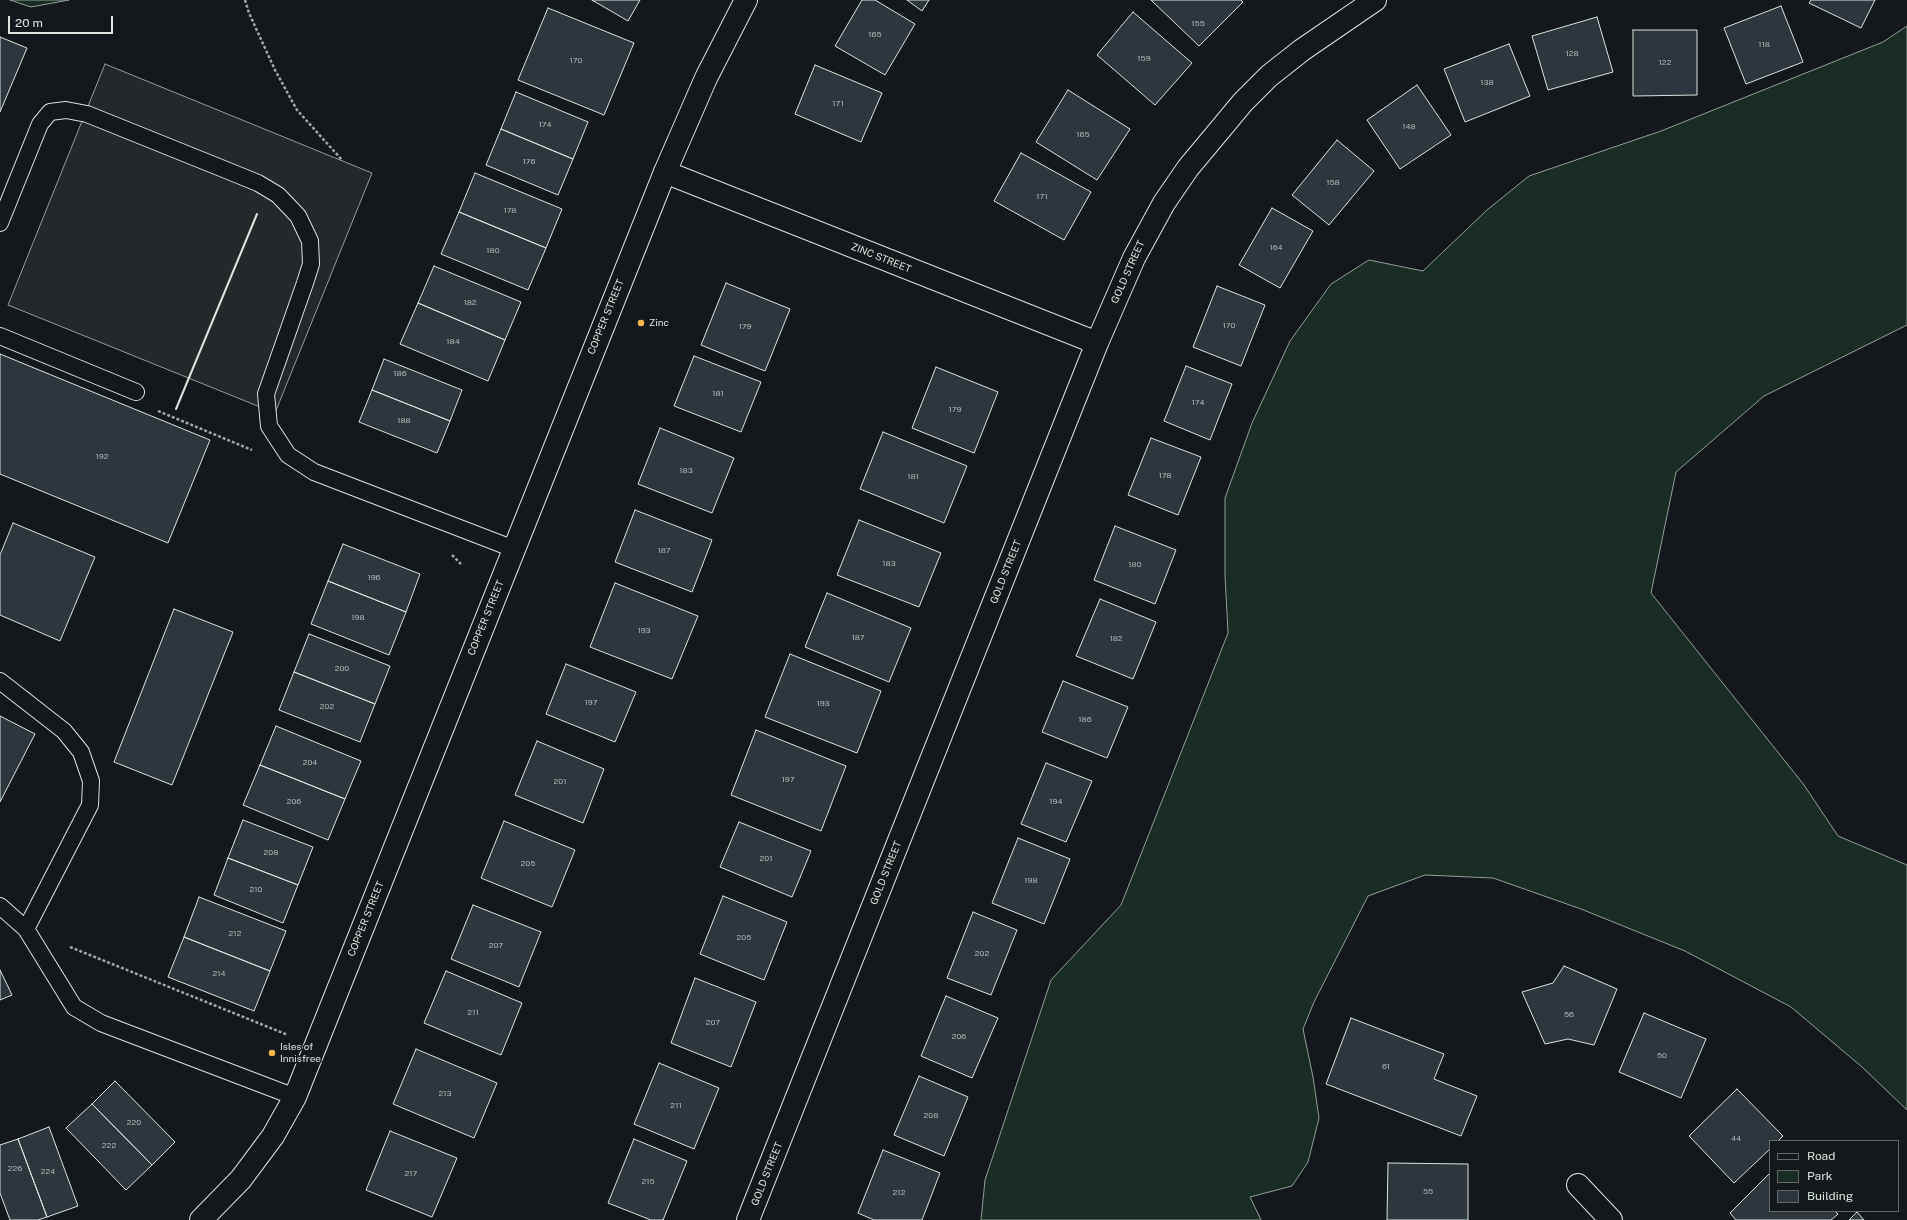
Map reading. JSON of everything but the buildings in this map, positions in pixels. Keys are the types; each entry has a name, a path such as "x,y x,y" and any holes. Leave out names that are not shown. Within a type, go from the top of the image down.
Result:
{"street":[{"name":"COPPER STREET","path":"201,1220 241,1179 273,1136 294,1097 316,1046 665,172 706,78 746,0"},
{"name":"GOLD STREET","path":"748,1220 1097,343 1134,258 1164,203 1198,156 1243,102 1269,76 1307,46 1374,0"},
{"name":"ZINC STREET","path":"665,172 1097,343"},
{"path":"1578,1185 1611,1220"}],"lane":[{"path":"0,223 40,124 50,112 66,110 87,114 258,183 278,195 298,216 310,241 311,264 266,394 269,426 288,455 314,472 514,548"},
{"path":"0,336 136,392"},
{"path":"0,681 64,730 81,752 91,781 90,805 26,929"},
{"path":"0,906 26,929 74,1007 101,1023 294,1097"}],"path":[{"path":"245,0 249,14 296,110 342,160"},
{"path":"158,411 257,452"},
{"path":"26,929 316,1046"}],"green space":[{"path":"10,0 69,0 31,7"},
{"path":"1907,26 1907,325 1764,396 1676,472 1651,593 1804,785 1838,836 1907,865 1907,1110 1862,1067 1791,1007 1685,951 1581,909 1493,878 1425,875 1368,896 1314,1002 1303,1029 1313,1077 1319,1118 1308,1162 1292,1186 1250,1197 1261,1220 981,1220 985,1180 1051,980 1121,905 1228,633 1225,575 1225,498 1252,423 1290,341 1331,284 1369,260 1423,271 1487,210 1529,176 1661,131 1883,42"}],"shaded area":[{"path":"105,64 372,173 275,413 8,305"}],"wall":[{"path":"176,409 257,214"}],"place":[{"name":"Zinc","path":"641,323"},
{"name":"Isles of Innisfree","path":"272,1053"}]}
